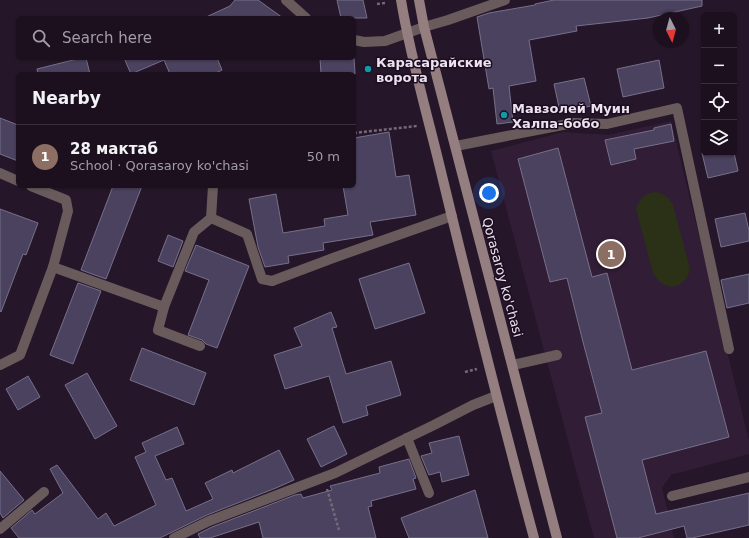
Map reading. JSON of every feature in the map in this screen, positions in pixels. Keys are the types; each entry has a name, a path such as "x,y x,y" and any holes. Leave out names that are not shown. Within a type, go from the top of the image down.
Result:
{"main road":[{"path":"401,0 407,33 496,396 534,538"},
{"name":"Qorasaroy ko'chasi","path":"419,0 424,27 557,538"}],"street":[{"path":"286,0 304,16"},
{"path":"356,40 364,42 384,41 505,0"},
{"path":"456,146 573,122 607,124 677,108 729,349"},
{"path":"0,173 16,180"},
{"path":"0,365 20,355 53,267 68,211 66,200 37,188"},
{"path":"200,346 158,330 164,307 194,232 211,218 213,188"},
{"path":"211,218 247,234 262,279 272,281 452,216"},
{"path":"53,267 164,307"},
{"path":"513,365 557,355"},
{"path":"174,538 210,521 335,473 473,405 496,396"},
{"path":"407,438 429,492"},
{"path":"672,496 749,477"},
{"path":"0,529 44,492"}],"path":[{"path":"377,4 385,3"},
{"path":"356,133 430,124"},
{"path":"465,372 481,368"},
{"path":"324,477 339,530"}],"shaded area":[{"path":"671,121 749,441 749,454 671,475 662,488 674,538 594,538 491,151 563,132 608,135"}],"green space":[{"path":"657,192 670,200 673,205 690,269 684,282 679,285 668,286 657,279 653,273 636,209 639,201 644,196 649,193"}],"building":[{"path":"235,0 258,0 280,16 208,16 230,6"},
{"path":"337,0 363,0 367,18 341,16"},
{"path":"554,0 702,0 702,6 675,12 653,12 653,17 648,18 576,26 577,31 529,40 536,81 509,86 513,122 497,124 493,88 489,89 477,17 489,13"},
{"path":"73,60 86,60 90,72 38,72 37,69"},
{"path":"125,60 164,60 136,72 130,72"},
{"path":"164,60 218,60 222,70 218,72 169,72"},
{"path":"320,60 354,60 355,72 321,72"},
{"path":"659,60 664,88 623,97 617,69"},
{"path":"584,78 591,106 560,112 554,84"},
{"path":"0,118 16,124 16,160 0,154"},
{"path":"671,124 674,141 634,149 636,159 611,165 605,140 654,130 654,128"},
{"path":"389,132 396,177 409,175 416,215 370,222 373,235 323,243 324,250 288,256 289,263 265,267 258,247 249,199 276,194 283,233 325,226 324,219 348,215 343,188 356,188 356,138"},
{"path":"558,148 592,277 607,273 632,370 706,351 729,437 642,460 656,514 749,493 749,525 692,538 687,538 684,526 638,538 617,538 585,417 602,413 567,278 550,282 518,159"},
{"path":"703,156 735,156 738,171 708,178"},
{"path":"112,188 141,188 106,279 81,270"},
{"path":"0,209 38,223 26,255 23,254 1,312 0,311"},
{"path":"745,213 749,231 749,241 721,247 715,219"},
{"path":"168,235 183,241 173,267 158,261"},
{"path":"196,245 249,266 217,348 188,335 209,280 185,271"},
{"path":"409,263 425,313 375,329 359,279"},
{"path":"749,274 749,303 727,308 721,280"},
{"path":"78,283 101,291 73,364 50,355"},
{"path":"331,312 337,327 332,328 346,374 391,361 401,395 366,406 368,415 343,423 329,376 285,389 274,355 302,346 294,328"},
{"path":"142,348 206,373 194,405 130,380"},
{"path":"87,373 117,426 95,439 65,385"},
{"path":"28,376 40,397 18,410 6,389"},
{"path":"334,426 347,454 321,467 307,439"},
{"path":"177,427 184,444 155,456 166,480 172,478 186,511 213,499 205,483 232,470 233,473 279,450 294,480 207,515 160,538 19,538 11,528 32,510 35,514 63,493 50,469 57,465 98,519 106,513 114,526 156,505 135,457 146,452 142,443"},
{"path":"459,436 469,475 442,482 440,472 429,475 421,456 432,453 429,443"},
{"path":"409,459 416,478 413,479 416,489 371,501 372,506 368,507 376,538 263,538 259,522 210,538 200,538 198,534 212,527 295,495 301,494 303,498 332,490 330,486 380,473 379,467"},
{"path":"0,471 24,500 3,518 0,513"},
{"path":"475,490 488,538 409,538 401,518"}],"place":[{"name":"Карасарайские ворота","path":"368,69"},
{"name":"Мавзолей Муин Халпа-бобо","path":"504,115"},
{"name":"28 мактаб","path":"611,254"}]}
